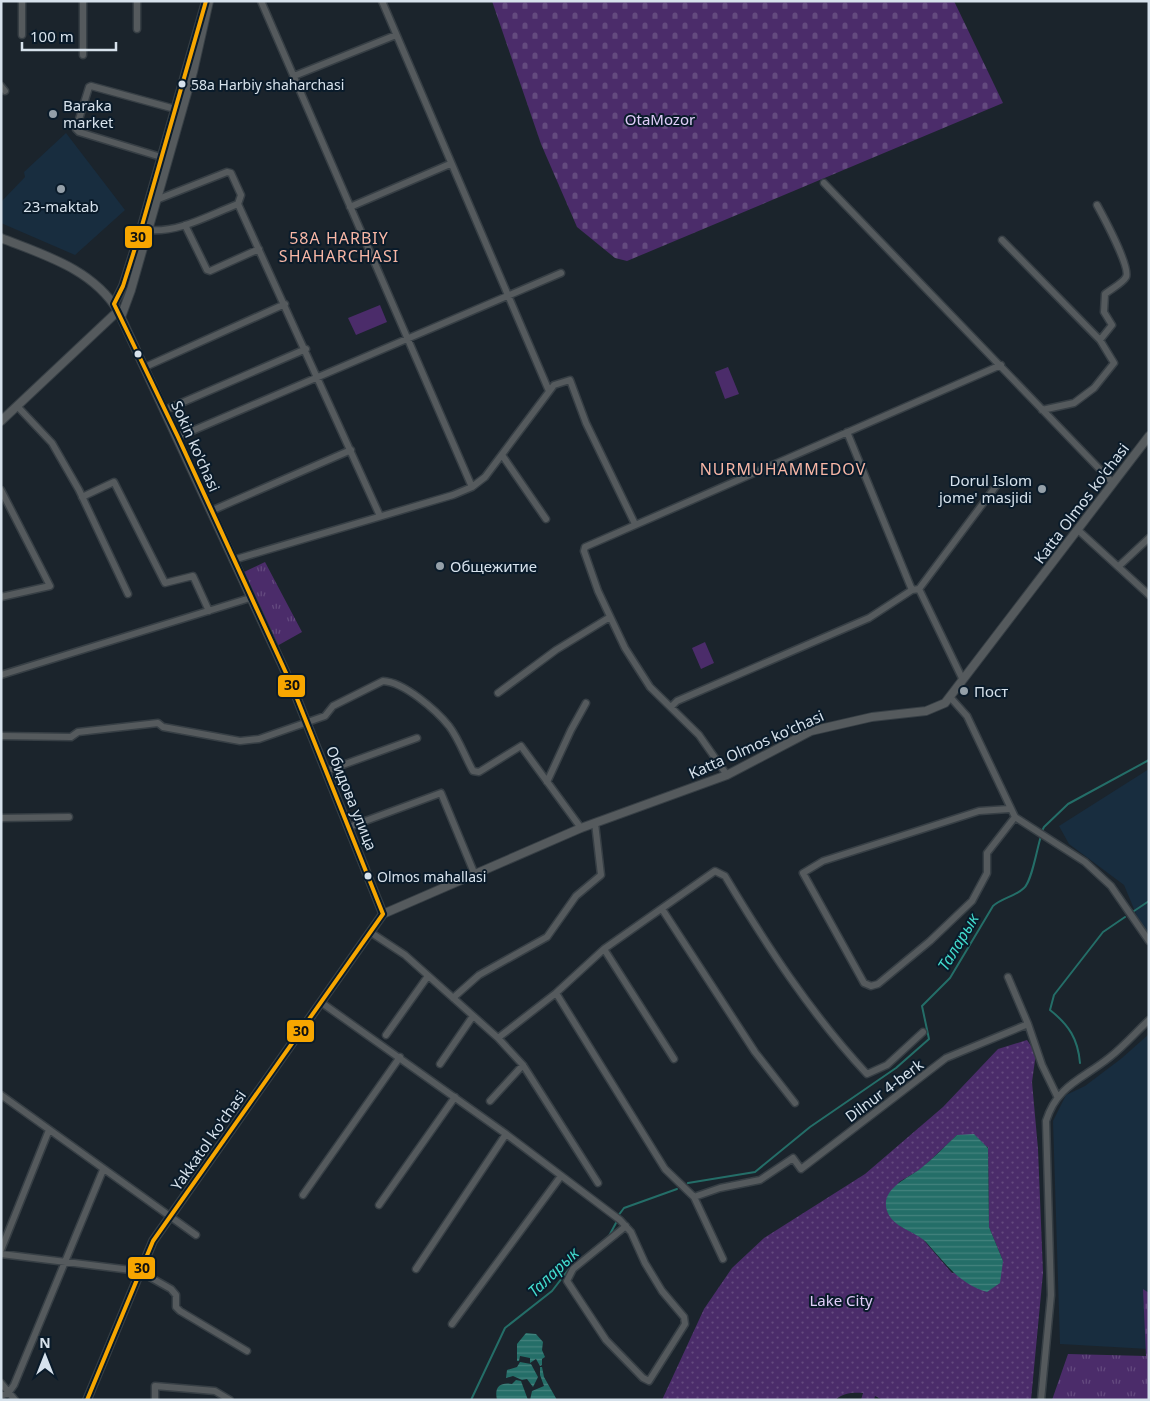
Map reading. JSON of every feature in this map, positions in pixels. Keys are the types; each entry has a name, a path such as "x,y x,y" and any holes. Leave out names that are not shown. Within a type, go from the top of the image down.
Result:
{"street":[{"path":"22,1 22,35"},
{"path":"83,1 83,56"},
{"path":"137,1 137,29"},
{"path":"117,311 207,1"},
{"path":"1,421 117,311 131,290 191,79 207,1"},
{"path":"261,1 472,487"},
{"path":"382,1 450,164 549,391"},
{"path":"294,76 396,35"},
{"path":"161,157 79,132 76,129 91,86 175,109"},
{"path":"350,207 450,164"},
{"path":"156,200 227,172 231,173 241,195 238,204 380,516"},
{"path":"824,183 1113,483"},
{"path":"148,230 162,232 238,204"},
{"path":"1097,205 1119,248 1127,273 1126,278 1105,294 1104,312 1112,325 1100,340"},
{"path":"185,225 207,270 210,271 259,249"},
{"name":"Sokin ko'chasi","path":"1,238 84,274 98,284 117,311 178,437 306,721"},
{"path":"1002,240 1100,340 1114,362 1094,388 1074,403 1042,410"},
{"path":"178,437 561,273"},
{"path":"145,367 285,304"},
{"path":"165,410 306,350"},
{"path":"727,774 699,735 650,687 625,648 598,591 584,551 586,545 1001,365"},
{"path":"233,560 472,487 485,477 554,385 570,380 586,423 634,524"},
{"path":"17,406 52,443 82,497 128,594"},
{"path":"847,432 916,589 962,678"},
{"name":"Katta Olmos ko'chasi","path":"383,914 580,828 727,774 811,731 872,717 938,708 950,698 962,678 988,648 1149,436"},
{"path":"211,511 351,450"},
{"path":"502,455 546,519"},
{"path":"82,497 114,482 164,583 194,576 209,611"},
{"path":"671,707 677,701 869,618 916,589 999,482"},
{"path":"1,490 50,586 1,597"},
{"path":"1078,530 1149,595"},
{"path":"1119,566 1149,538"},
{"path":"1,675 250,598"},
{"path":"498,693 556,650 610,618"},
{"path":"1,736 70,737 78,732 158,723 163,726 240,741 259,739 306,721 325,716 333,706 383,681 388,681 412,692 449,727 473,771 479,772 521,746 580,828"},
{"path":"950,698 967,716 1009,809 1015,817 1085,862 1111,886 1149,942"},
{"path":"547,782 586,703"},
{"name":"Обидова улица","path":"306,721 383,914"},
{"path":"326,771 417,738"},
{"path":"348,827 441,793 475,875"},
{"path":"1009,809 979,811 823,861 803,873 864,983 871,986 878,984 972,901 987,873 987,853 1015,817"},
{"path":"1,818 69,816"},
{"path":"453,998 479,976 547,937 576,896 601,875 595,823"},
{"path":"498,1038 556,993 604,949 715,871 725,876 778,963 846,1051 867,1074 887,1065 923,1032"},
{"path":"662,909 755,1052 795,1103"},
{"name":"Yakkatol ko'chasi","path":"87,1400 152,1241 322,1003 383,914"},
{"path":"370,932 406,956 498,1038 523,1065 598,1183"},
{"path":"604,949 674,1059"},
{"path":"386,1035 428,976"},
{"path":"1008,977 1028,1024 1042,1065 1057,1096"},
{"path":"556,993 664,1170 694,1197 723,1259"},
{"path":"322,1003 506,1134 626,1226 662,1291 684,1317 686,1324 649,1381 606,1340 567,1281 573,1269 626,1226"},
{"path":"440,1064 473,1016"},
{"path":"1040,1400 1051,1295 1050,1210 1044,1137 1046,1121 1057,1096 1066,1086 1112,1055 1149,1020"},
{"name":"Dilnur 4-berk","path":"694,1197 720,1188 760,1180 793,1158 802,1169 946,1058 1028,1024"},
{"path":"303,1195 400,1057"},
{"path":"490,1101 523,1065"},
{"path":"1,1095 196,1235"},
{"path":"378,1205 455,1097"},
{"path":"49,1130 1,1252 139,1271 171,1289 176,1295 176,1307 180,1312 247,1351"},
{"path":"416,1270 506,1134"},
{"path":"1,1396 9,1392 66,1262 103,1170"},
{"path":"452,1324 561,1176"},
{"path":"1,1383 15,1400"},
{"path":"154,1400 154,1386 215,1390 230,1400"}],"shaded area":[{"name":"23-maktab","path":"66,133 125,210 75,255 1,223 1,202 25,177 24,172"},
{"path":"1149,769 1149,935 1142,928 1124,885 1069,844 1059,826"},
{"path":"1149,1034 1149,1349 1060,1344 1053,1121 1066,1095 1085,1086 1122,1058"},
{"path":"974,1134 988,1148 989,1227 1003,1261 1000,1283 987,1292 968,1284 960,1278 926,1242 894,1221 887,1211 886,1203 887,1197 896,1186 925,1165 957,1135"},
{"path":"526,1333 536,1334 543,1342 542,1350 545,1357 542,1359 542,1365 540,1366 536,1359 530,1363 530,1358 520,1356 519,1361 517,1361 517,1344"},
{"path":"520,1362 531,1364 538,1377 533,1387 527,1379 522,1380 513,1376 506,1378 507,1370 517,1367"},
{"path":"540,1367 542,1367 544,1377 557,1400 530,1400 532,1391 544,1386 540,1375"},
{"path":"516,1380 521,1381 528,1400 497,1400 496,1392 499,1386 512,1384"}],"green space":[{"name":"OtaMozor","path":"492,1 954,1 1003,103 627,261 615,258 577,227 541,144"},
{"path":"380,305 387,322 356,335 348,318"},
{"path":"728,367 739,394 725,399 715,372"},
{"path":"265,562 302,632 277,646 244,572"},
{"path":"705,642 714,663 701,669 692,648"},
{"name":"Lake City","path":"1027,1040 1036,1053 1032,1082 1038,1149 1043,1273 1031,1400 883,1400 875,1396 874,1400 861,1400 863,1393 856,1393 845,1394 835,1400 662,1400 704,1309 732,1268 764,1238 865,1174 943,1107 998,1049","holes":["957,1135 988,1147 989,1227 1003,1261 952,1273 921,1237 900,1226 887,1211 899,1182 921,1169"]},
{"path":"1143,1289 1149,1293 1149,1400 1052,1400 1068,1354 1146,1356"}],"waterway":[{"name":"Таларык","path":"1042,831 1068,804 1149,760"},
{"name":"Таларык","path":"688,1183 755,1172 810,1127 896,1068 929,1039 922,1006 950,978 993,906 1021,891 1027,884 1041,836"},
{"path":"1134,911 1149,901"},
{"path":"1080,1063 1075,1040 1067,1027 1050,1010 1054,995 1103,932 1125,917"},
{"name":"Таларык","path":"618,1216 624,1208 677,1189"},
{"name":"Таларык","path":"471,1400 505,1328 552,1291 569,1269 609,1236 617,1221"}],"transit line":[{"name":"30","path":"206,1 141,229 123,286 114,304 178,437 292,686 383,914"},
{"name":"30","path":"87,1400 153,1241 383,914"}],"place":[{"name":"58a Harbiy shaharchasi","path":"182,84"},
{"name":"Baraka market","path":"53,114"},
{"name":"23-maktab","path":"61,189"},
{"name":"Dorul Islom jome' masjidi","path":"1042,489"},
{"name":"Общежитие","path":"440,566"},
{"name":"Пост","path":"964,691"},
{"name":"Olmos mahallasi","path":"368,876"}],"district":[{"name":"58A HARBIY SHAHARCHASI","path":"339,247"},
{"name":"NURMUHAMMEDOV","path":"783,469"}]}
